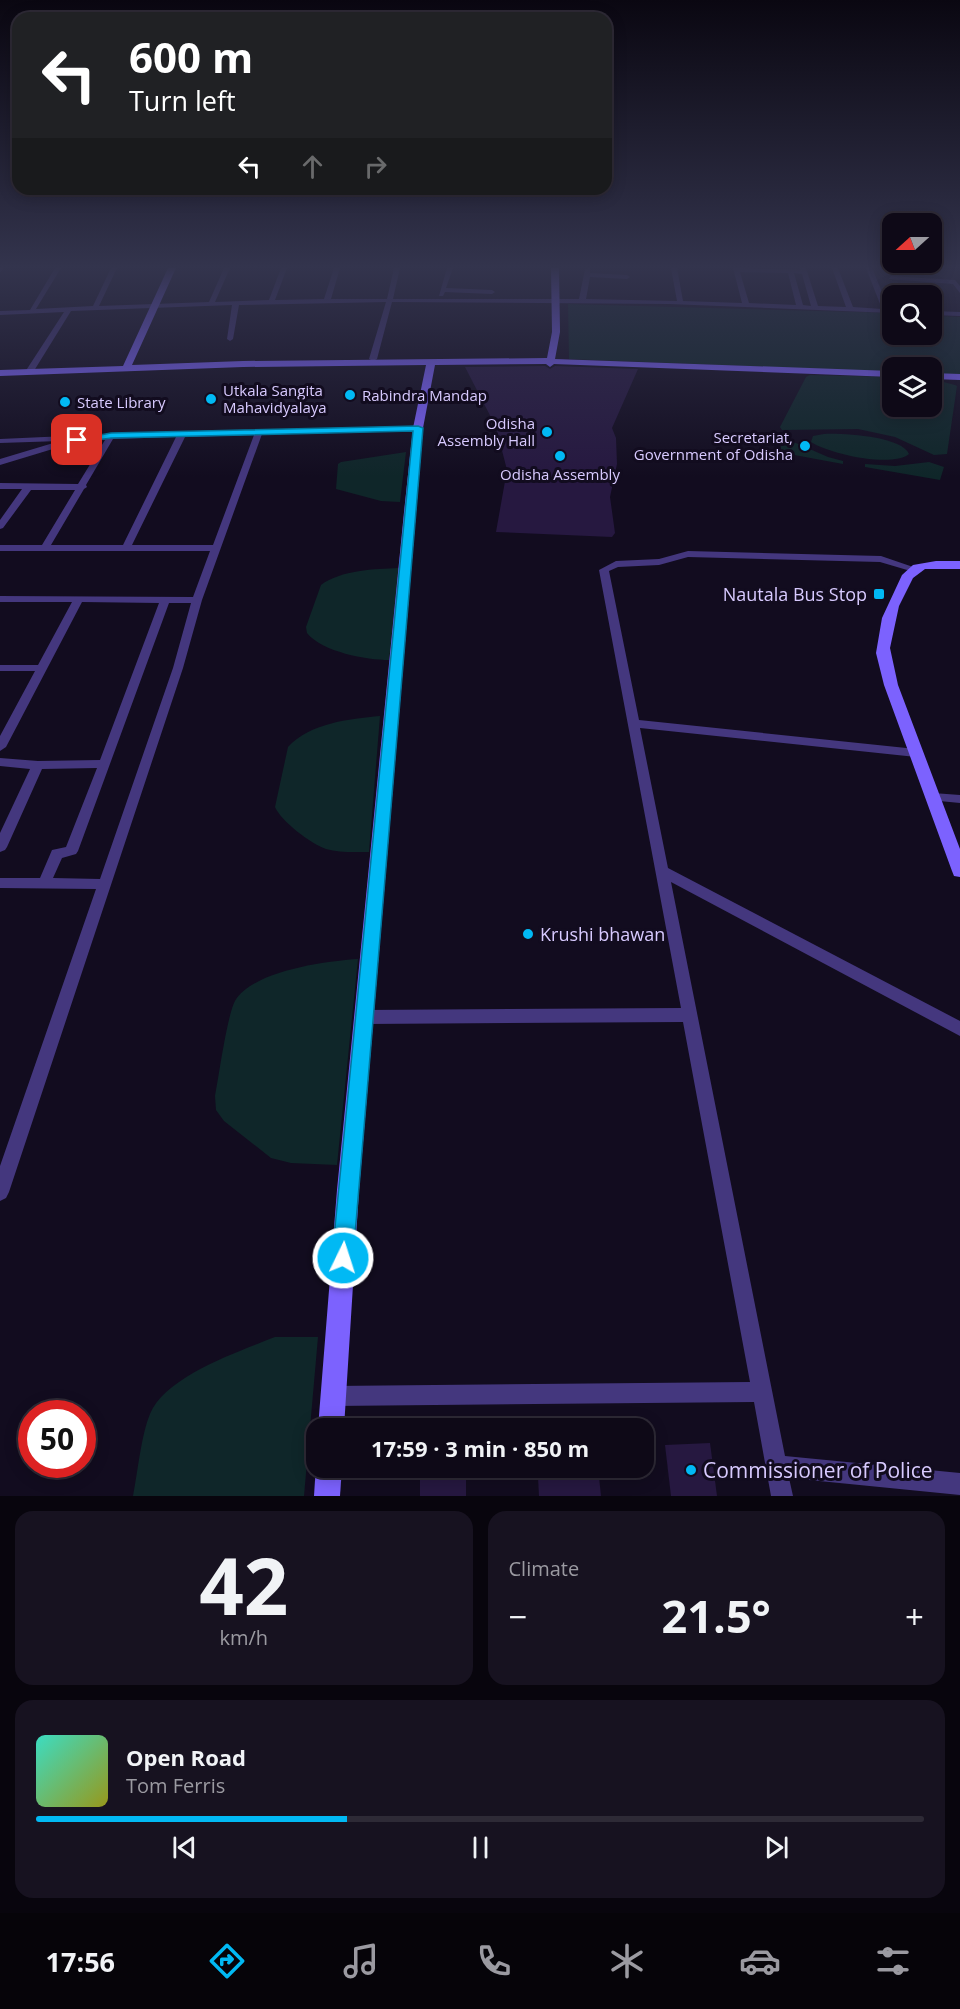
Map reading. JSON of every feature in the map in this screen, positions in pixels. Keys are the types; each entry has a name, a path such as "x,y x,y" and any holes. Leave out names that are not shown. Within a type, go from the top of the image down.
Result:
{"street":[{"path":"29,372 51,338"},
{"path":"126,368 140,338"},
{"path":"373,359 380,338"},
{"path":"550,363 555,338"},
{"path":"561,338 564,363"},
{"path":"0,374 243,366 404,365 430,369 550,363"},
{"path":"404,365 430,369 453,364 564,363 882,375"},
{"path":"0,374 243,364 440,369 453,364"},
{"path":"332,1418 348,1190 418,428 430,369"},
{"path":"942,377 960,378"},
{"path":"0,441 418,428"},
{"path":"0,1192 177,668 197,600 260,432"},
{"path":"126,548 182,434"},
{"path":"0,462 50,446 111,436"},
{"path":"45,548 111,436"},
{"path":"0,486 83,487"},
{"path":"0,526 28,487"},
{"path":"0,548 216,548"},
{"path":"782,1496 689,1016 664,872 604,570 616,564 659,562 688,554 881,559 914,569 929,565 960,565"},
{"path":"914,569 905,580 896,598 883,647 884,663 960,871"},
{"path":"0,599 197,600"},
{"path":"0,747 79,599"},
{"path":"44,884 57,854 70,851 165,600"},
{"path":"0,668 43,668"},
{"path":"633,723 916,753"},
{"path":"0,762 38,765 103,765"},
{"path":"0,847 38,765"},
{"path":"933,797 960,799"},
{"path":"664,872 960,1029"},
{"path":"0,883 104,884"},
{"path":"365,1017 689,1016"},
{"path":"333,1396 762,1392"},
{"path":"777,1466 960,1484"},
{"path":"327,1496 328,1478"}],"green space":[{"path":"569,338 882,338 882,345 942,345 942,338 960,338 960,376 942,375 942,357 882,357 882,372 569,359"},
{"path":"810,375 882,377 882,417 942,417 942,382 957,386 947,454 934,455 895,437 858,429 782,430 780,427 806,377"},
{"path":"824,434 883,439 904,448 909,454 889,460 845,455 811,442 813,436"},
{"path":"789,440 843,461 843,464 778,452 784,441"},
{"path":"406,452 400,502 381,501 336,489 338,464 341,462"},
{"path":"929,462 944,467 940,480 865,467 865,464 895,466"},
{"path":"399,568 389,660 345,654 323,645 307,633 306,627 321,585 348,573"},
{"path":"380,716 369,852 326,849 290,825 275,807 288,747 307,732 319,727"},
{"path":"358,959 337,1165 291,1163 271,1158 224,1121 216,1110 215,1096 229,1019 235,1001 257,982 273,975 310,965"},
{"path":"275,1337 318,1337 311,1418 306,1418 304,1496 133,1496 144,1433 150,1414 158,1400 187,1377 224,1357"}],"building":[{"name":"Odisha Assembly","path":"545,366 550,369 555,366 638,369 612,428 616,438 617,464 610,497 615,533 612,537 496,532 507,470 496,427 465,367"},
{"name":"Commissioner of Police","path":"710,1443 717,1496 671,1496 665,1445"},
{"path":"420,1478 466,1478 466,1496 420,1496"},
{"path":"538,1478 599,1478 601,1496 539,1496"}],"place":[{"name":"Rabindra Mandap","path":"350,395"},
{"name":"Utkala Sangita Mahavidyalaya","path":"211,399"},
{"name":"State Library","path":"65,402"},
{"name":"Odisha Assembly Hall","path":"547,432"},
{"name":"Secretariat, Government of Odisha","path":"805,446"},
{"name":"Odisha Assembly","path":"560,456"},
{"name":"Nautala Bus Stop","path":"879,594"},
{"name":"Krushi bhawan","path":"528,934"},
{"name":"Commissioner of Police","path":"691,1470"}],"route":[{"path":"77,440 111,436 418,428 343,1258"}]}
